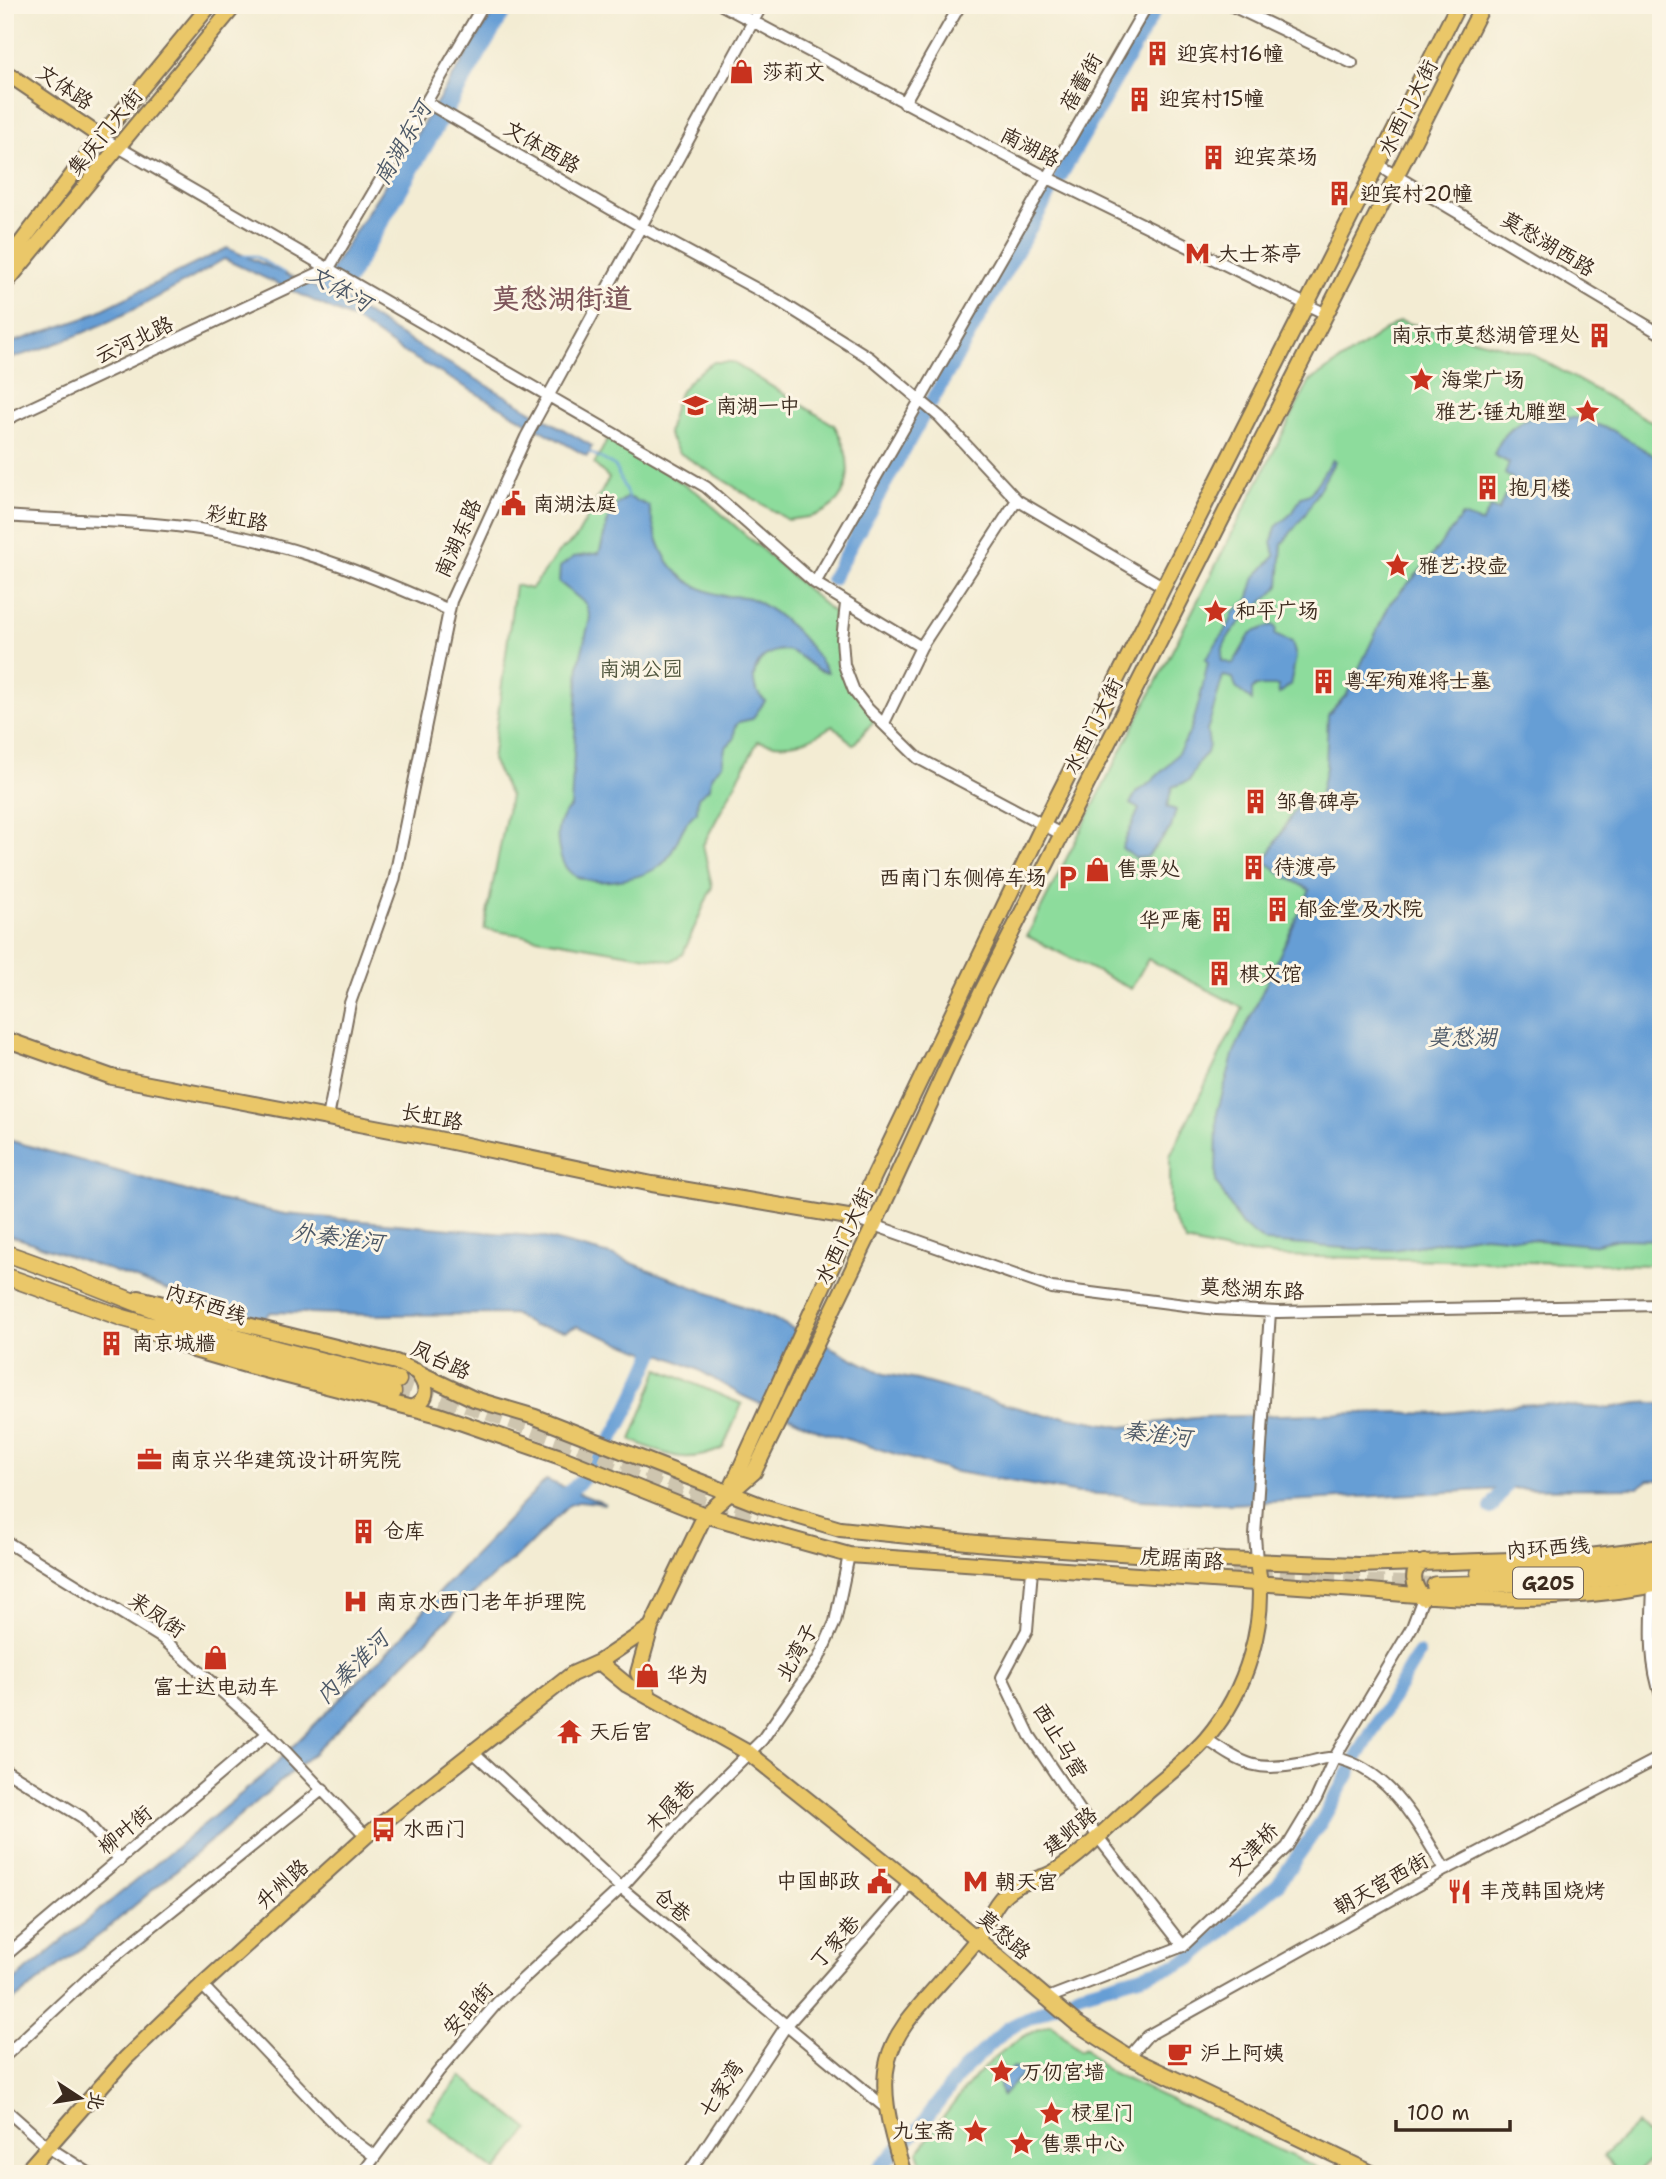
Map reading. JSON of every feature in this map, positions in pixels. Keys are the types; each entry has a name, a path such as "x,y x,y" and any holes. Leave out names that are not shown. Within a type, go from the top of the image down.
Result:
{"highway":[{"name":"内环西线","path":"5,1252 125,1296 171,1316 396,1386 123,1318 5,1276"},
{"name":"内环西线","path":"1658,1580 1436,1580 1575,1570 1661,1557"}],"main road":[{"name":"集庆门大街","path":"5,264 101,136 210,5"},
{"name":"集庆门大街","path":"5,284 235,5"},
{"name":"水西门大街","path":"730,1492 739,1466 854,1218 1043,825 1458,5"},
{"name":"水西门大街","path":"730,1492 754,1472 874,1225 981,993 1483,5"},
{"name":"文体路","path":"5,72 101,136"},
{"name":"长虹路","path":"5,1039 113,1077 652,1184 854,1218"},
{"name":"凤台路","path":"125,1296 311,1339 396,1362 474,1399 568,1430 730,1492"},
{"path":"123,1318 194,1350 439,1415 558,1456 705,1515"},
{"path":"411,1408 419,1405 426,1393 426,1384 416,1371"},
{"path":"649,1697 638,1673 651,1627 705,1515 730,1492"},
{"name":"虎踞南路","path":"730,1492 840,1529 871,1534 1257,1561 1358,1565 1574,1558 1661,1547"},
{"path":"776,1537 767,1521 783,1512"},
{"name":"虎踞南路","path":"705,1515 776,1537 849,1555 1262,1586 1371,1591 1423,1598 1508,1600 1585,1596 1658,1580"},
{"name":"建邺路","path":"904,2172 887,2109 884,2076 890,2047 903,2024 977,1940 988,1916 1009,1890 1052,1873 1098,1837 1206,1739 1244,1672 1256,1637 1262,1586 1257,1561"},
{"path":"1423,1598 1415,1588 1413,1577 1417,1566 1424,1562"},
{"path":"599,1662 651,1627"},
{"name":"莫愁路","path":"599,1662 627,1685 749,1753 909,1881 1076,2023 1129,2057 1374,2174"},
{"name":"升州路","path":"24,2174 126,2058 366,1836 471,1750 572,1674 599,1662"}],"street":[{"path":"331,269 430,105 483,5"},
{"name":"南湖路","path":"722,5 1048,178 1326,314"},
{"name":"南湖东路","path":"328,1118 350,1003 394,881 449,610 526,437 762,5"},
{"path":"904,103 960,5"},
{"name":"蓓蕾街","path":"815,583 1147,5"},
{"path":"1230,5 1352,63"},
{"name":"文体西路","path":"430,105 813,322 870,358 921,401 1017,500 1164,587"},
{"path":"101,136 706,487 815,583 921,647"},
{"name":"莫愁湖西路","path":"1378,165 1661,334"},
{"name":"云河北路","path":"5,420 331,269"},
{"path":"884,723 921,647 1017,500"},
{"name":"彩虹路","path":"5,516 164,525 226,533 355,568 449,610"},
{"path":"846,604 842,639 844,664 853,691 918,758 1061,834"},
{"name":"莫愁湖东路","path":"854,1218 1052,1288 1216,1309 1270,1311 1661,1305"},
{"path":"1257,1561 1255,1536 1270,1311"},
{"name":"来凤街","path":"5,1541 162,1638 271,1736 323,1788"},
{"name":"北湾子","path":"749,1753 786,1710 819,1658 835,1622 849,1555"},
{"name":"西止马营","path":"1032,1570 1027,1630 1002,1677 1030,1736 1098,1837 1182,1946"},
{"path":"1658,1580 1652,1653 1655,1678 1661,1695"},
{"name":"文津桥","path":"1045,1998 1182,1946 1287,1847 1317,1799 1335,1757 1412,1627 1423,1598"},
{"name":"柳叶街","path":"5,1956 271,1736"},
{"path":"1206,1739 1241,1763 1276,1768 1335,1757 1370,1773 1407,1807 1445,1870"},
{"name":"仓巷","path":"471,1750 621,1888 887,2109"},
{"name":"木屐巷","path":"621,1888 693,1808 749,1753"},
{"name":"朝天宫西街","path":"1129,2057 1147,2036 1445,1870 1661,1757"},
{"path":"5,1770 82,1817 120,1860"},
{"path":"5,2056 94,1973 323,1788 366,1836"},
{"name":"丁家巷","path":"786,2026 900,1897 909,1881"},
{"name":"安品街","path":"362,2174 373,2155 497,2003 621,1888"},
{"path":"202,1985 342,2132 373,2155"},
{"name":"七家湾","path":"688,2174 786,2026"},
{"path":"5,2109 48,2147 90,2174"}],"green space":[{"name":"莫愁湖","path":"1399,321 1530,353 1661,427 1661,1262 1651,1265 1279,1256 1227,1251 1186,1242 1170,1213 1170,1156 1243,1008 1148,959 1131,989 1027,936 1309,382"},
{"path":"714,362 732,362 834,425 845,450 848,476 839,499 829,508 813,516 788,520 678,452 668,434 677,400 686,384"},
{"name":"南湖公园","path":"609,437 698,493 834,613 842,668 874,721 853,745 833,725 797,743 758,741 703,845 712,887 683,954 671,961 484,929 510,796 492,760 515,585 531,589 558,553 576,538 609,478 594,464"},
{"path":"659,1369 742,1404 723,1448 687,1457 666,1454 631,1440"},
{"path":"1051,2024 1080,2051 1085,2048 1106,2070 1331,2174 925,2174 918,2152 975,2077 1010,2046 1029,2033"},
{"path":"461,2076 529,2130 496,2171 428,2118"},
{"path":"1637,2124 1661,2150 1636,2174 1620,2174 1603,2156"}],"water":[{"path":"498,5 506,5 337,294 393,331 592,446 587,456 398,349 355,320 224,259 172,290 91,330 5,360 5,345 85,318 227,248 319,289"},
{"name":"莫愁湖","path":"1530,417 1578,418 1612,430 1661,460 1661,1240 1618,1239 1591,1245 1484,1235 1393,1250 1265,1242 1241,1224 1216,1182 1217,1113 1234,1052 1310,890 1281,874 1265,861 1297,806 1320,795 1326,767 1328,715 1347,694 1390,603 1420,571 1462,516 1482,523 1490,508 1498,511 1513,479 1505,474 1509,463 1494,455 1508,432"},
{"path":"1332,460 1335,461 1306,513 1282,544 1279,586 1234,629 1223,650 1222,661 1233,664 1251,633 1272,625 1276,628 1275,635 1292,642 1296,657 1290,685 1279,694 1278,686 1256,686 1252,690 1252,701 1236,688 1233,678 1223,676 1207,731 1207,753 1199,761 1189,781 1172,787 1167,807 1176,810 1171,828 1147,857 1135,858 1122,848 1139,809 1130,804 1137,791 1149,784 1180,750 1197,709 1208,662 1205,660 1230,623 1233,613 1248,600 1255,577 1275,556 1272,541 1276,527 1293,512 1301,497 1310,494"},
{"path":"628,497 649,506 662,552 678,574 703,589 724,596 741,596 764,605 795,630 828,672 815,668 788,651 779,651 763,658 757,666 754,680 760,696 765,701 752,719 739,722 735,727 734,739 725,748 722,765 712,775 710,788 698,797 697,812 686,825 664,863 626,879 591,881 572,874 567,869 558,840 561,819 571,806 579,664 590,618 586,604 559,582 560,567 574,557 599,553 611,514 620,502"},
{"path":"5,1139 215,1199 285,1214 541,1237 614,1256 772,1318 884,1374 917,1380 1048,1416 1063,1416 1122,1427 1203,1417 1434,1413 1536,1404 1609,1408 1646,1403 1661,1404 1661,1480 1649,1480 1638,1488 1504,1489 1231,1504 1139,1500 1119,1495 1079,1493 951,1471 820,1431 743,1396 697,1369 654,1351 653,1355 577,1326 566,1331 533,1326 513,1314 379,1315 271,1312 260,1322 6,1234"},
{"path":"546,1480 605,1504 581,1501 569,1505 518,1556 480,1587 314,1753 102,1933 5,2007 5,1988 264,1775 401,1638 440,1591"},
{"path":"1014,2067 1025,2071 1002,2096 999,2080"}],"waterway":[{"name":"南湖东河","path":"335,303 508,5"},
{"path":"1060,177 1158,5"},
{"path":"931,402 1053,188"},
{"name":"文体河","path":"243,256 255,256 284,273"},
{"path":"832,579 925,412"},
{"name":"文体河","path":"586,450 615,466 628,497"},
{"name":"内秦淮河","path":"558,1499 575,1486 606,1449 632,1402 661,1336"},
{"path":"1491,1508 1513,1474"},
{"path":"1356,1759 1418,1654"},
{"path":"873,2174 919,2128 963,2070 1008,2028 1080,1993 1177,1965 1194,1956 1278,1884 1321,1822 1350,1771"}],"tunnel":[{"path":"398,1380 760,1511"},
{"path":"393,1392 457,1414"},
{"path":"554,1448 756,1523"},
{"path":"1208,1566 1336,1571"},
{"path":"1320,1581 1435,1585"}],"place":[{"name":"迎宾村16幢","path":"1157,54"},
{"name":"莎莉文","path":"742,72"},
{"name":"迎宾村15幢","path":"1139,99"},
{"name":"迎宾菜场","path":"1214,157"},
{"name":"迎宾村20幢","path":"1340,194"},
{"name":"大士茶亭","path":"1198,254"},
{"name":"南京市莫愁湖管理处","path":"1600,335"},
{"name":"海棠广场","path":"1421,380"},
{"name":"南湖一中","path":"696,406"},
{"name":"雅艺·锤丸雕塑","path":"1587,412"},
{"name":"抱月楼","path":"1488,488"},
{"name":"南湖法庭","path":"513,504"},
{"name":"雅艺·投壶","path":"1398,566"},
{"name":"和平广场","path":"1215,611"},
{"name":"粤军殉难将士墓","path":"1324,681"},
{"name":"邹鲁碑亭","path":"1256,802"},
{"name":"待渡亭","path":"1254,867"},
{"name":"售票处","path":"1097,869"},
{"name":"西南门东侧停车场","path":"1067,878"},
{"name":"郁金堂及水院","path":"1277,909"},
{"name":"华严庵","path":"1222,920"},
{"name":"棋文馆","path":"1219,974"},
{"name":"南京城牆","path":"112,1343"},
{"name":"南京兴华建筑设计研究院","path":"150,1460"},
{"name":"仓库","path":"363,1531"},
{"name":"南京水西门老年护理院","path":"356,1602"},
{"name":"富士达电动车","path":"216,1658"},
{"name":"华为","path":"647,1675"},
{"name":"天后宫","path":"569,1732"},
{"name":"水西门","path":"383,1829"},
{"name":"中国邮政","path":"880,1881"},
{"name":"朝天宫","path":"975,1882"},
{"name":"丰茂韩国烧烤","path":"1459,1891"},
{"name":"沪上阿姨","path":"1180,2053"},
{"name":"万仞宫墙","path":"1001,2072"},
{"name":"棂星门","path":"1051,2113"},
{"name":"九宝斋","path":"975,2131"},
{"name":"售票中心","path":"1021,2144"}],"district":[{"name":"莫愁湖街道","path":"562,298"}],"water label":[{"name":"外秦淮河","path":"338,1237"},
{"name":"秦淮河","path":"1157,1434"}]}
